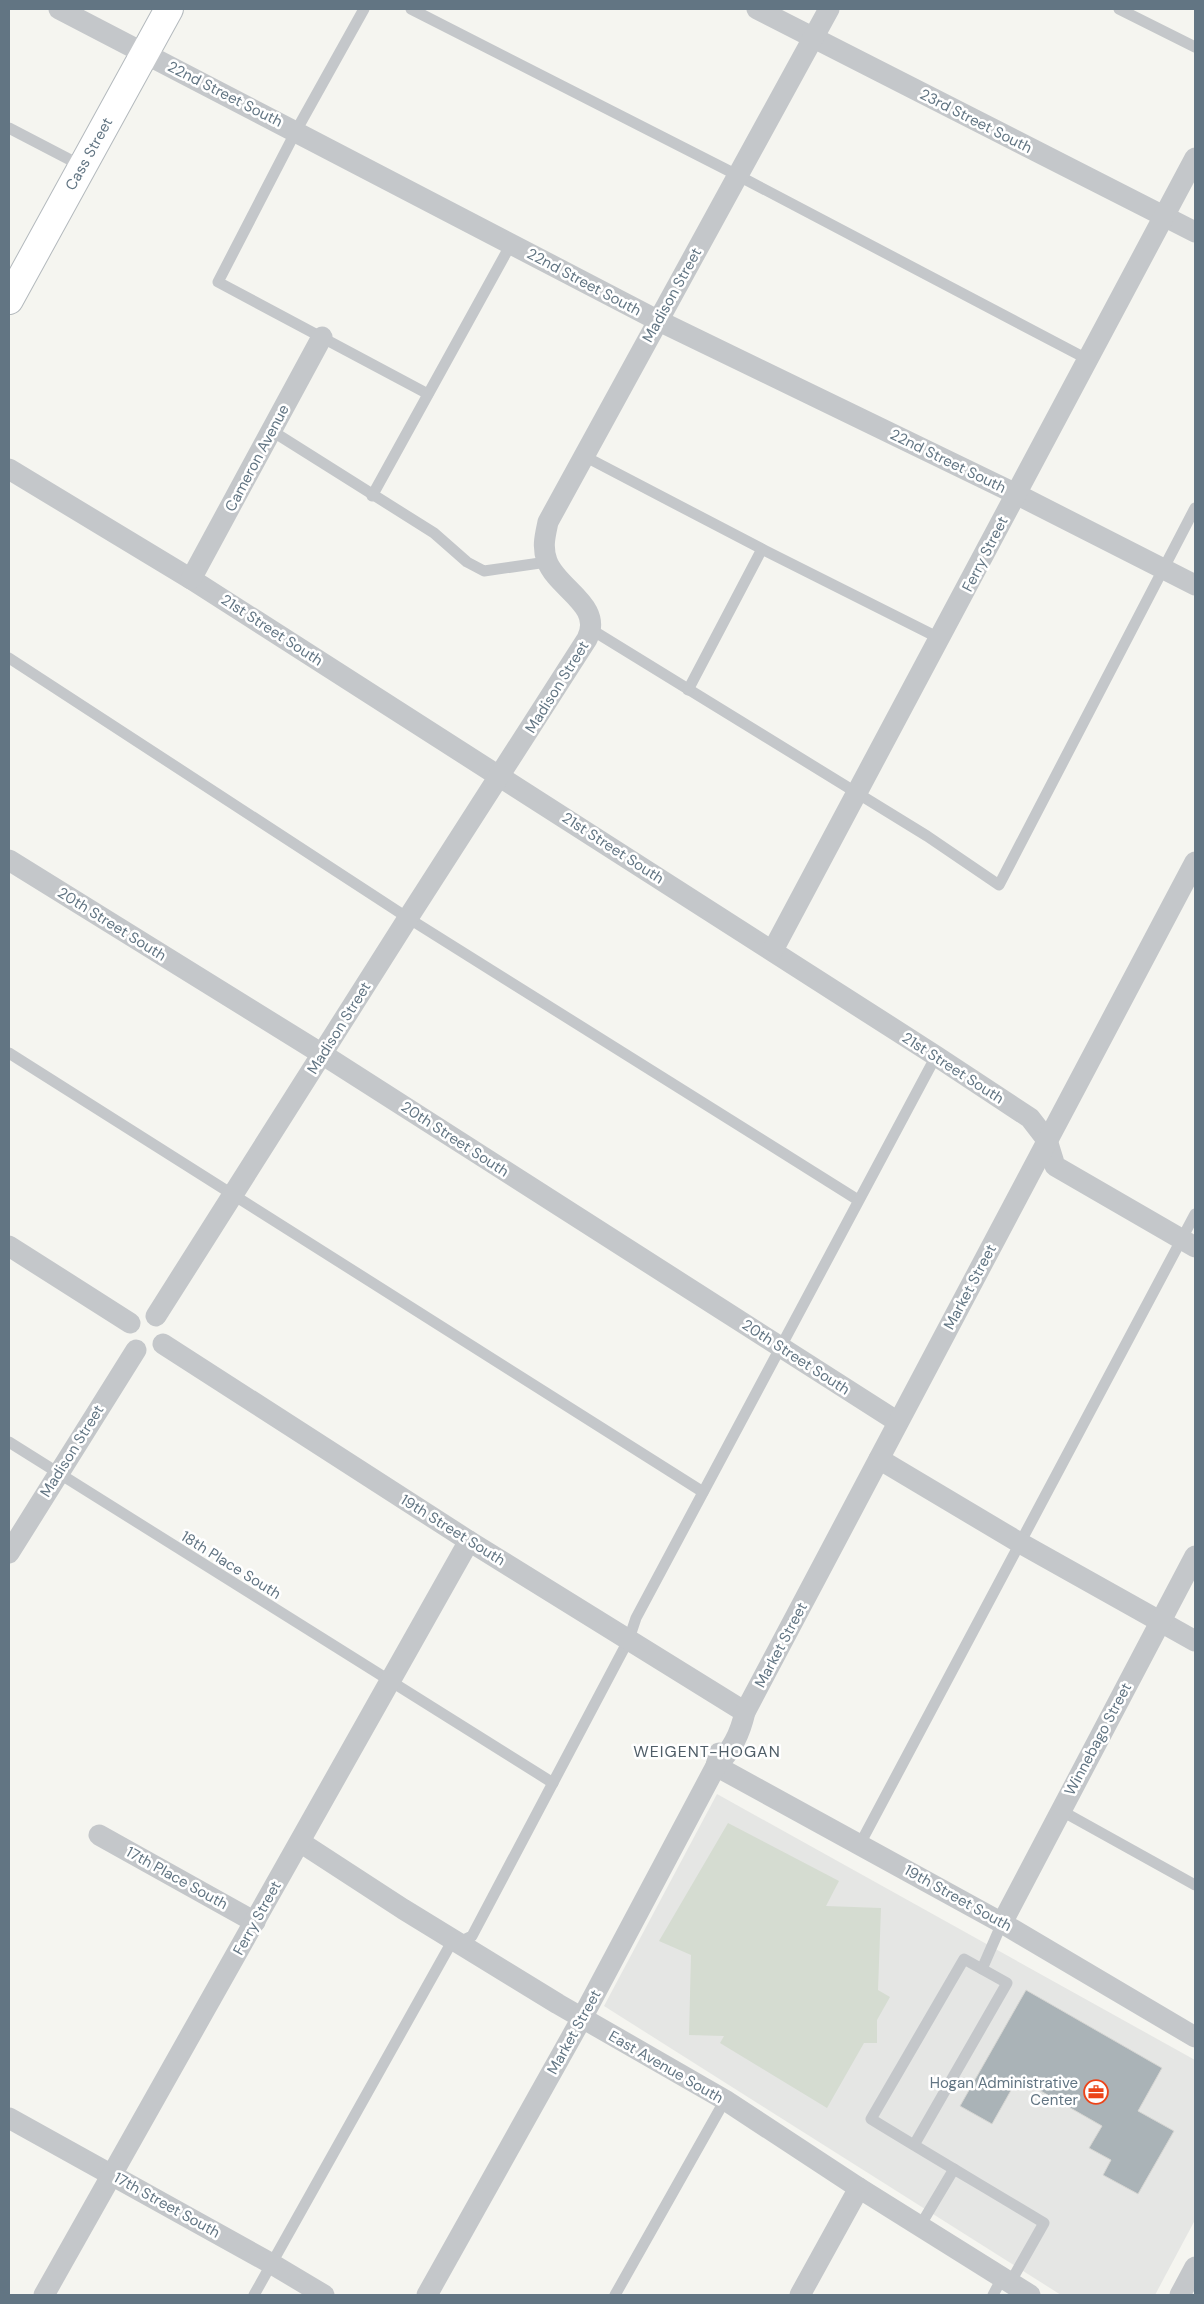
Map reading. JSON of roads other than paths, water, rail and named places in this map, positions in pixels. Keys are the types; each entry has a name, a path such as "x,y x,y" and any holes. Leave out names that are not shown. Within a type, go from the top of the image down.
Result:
{"street":[{"name":"22nd Street South","path":"59,9 657,320 1016,494 1195,585"},
{"name":"Cass Street","path":"9,300 15,273 82,166 169,9"},
{"name":"23rd Street South","path":"757,9 1195,232"},
{"name":"Madison Street","path":"156,1316 592,630 589,613 547,562 543,543 548,522 829,9"},
{"name":"Ferry Street","path":"773,950 941,639 1087,359 1195,158"},
{"name":"Cameron Avenue","path":"191,579 322,337"},
{"name":"21st Street South","path":"9,468 191,579 936,1056 1030,1118 1047,1140 1054,1166 1189,1243"},
{"name":"20th Street South","path":"9,860 322,1054 898,1422"},
{"name":"Market Street","path":"427,2295 582,2018 716,1766 721,1743 732,1724 745,1712 1195,862"},
{"path":"9,1246 130,1323"},
{"path":"144,1314 156,1316 164,1326 165,1338 163,1344 154,1352 148,1353 136,1350 127,1335 130,1323 144,1314"},
{"name":"19th Street South","path":"163,1344 469,1541 745,1712"},
{"name":"Madison Street","path":"9,1553 136,1350"},
{"path":"879,1459 1020,1543 1195,1641"},
{"name":"Ferry Street","path":"44,2295 469,1541"},
{"name":"Winnebago Street","path":"1002,1923 1195,1556"},
{"name":"19th Street South","path":"716,1766 1002,1923 1195,2037"},
{"name":"17th Place South","path":"99,1835 255,1922"},
{"name":"East Avenue South","path":"300,1842 403,1909 582,2018 725,2100 920,2226 1002,2285 1030,2295"},
{"name":"17th Street South","path":"9,2118 272,2264 324,2295"},
{"path":"800,2295 859,2188"},
{"path":"1180,2295 1195,2268"}],"lane":[{"path":"364,9 296,131 218,282 428,394"},
{"path":"411,9 737,175 1087,359"},
{"path":"1118,9 1195,48"},
{"path":"9,128 82,166"},
{"path":"372,496 511,244"},
{"path":"272,432 434,533 467,562 484,571 547,562"},
{"path":"584,456 762,549 941,639"},
{"path":"592,630 926,836 999,885 1195,508"},
{"path":"688,690 762,549"},
{"path":"9,658 408,918 858,1200"},
{"path":"9,1053 703,1492"},
{"path":"254,2295 448,1947 472,1936 629,1639 636,1618 936,1056"},
{"path":"860,1844 1020,1543 1189,1243 1195,1214"},
{"name":"18th Place South","path":"9,1442 553,1783"},
{"path":"1060,1810 1195,1885"},
{"path":"982,1970 1002,1923"},
{"path":"914,2145 1006,1983 964,1959 870,2120 1044,2223 1002,2285"},
{"path":"615,2295 725,2100"},
{"path":"920,2226 954,2169"}],"place":[{"name":"Hogan Administrative Center","path":"1096,2092"}],"district":[{"name":"WEIGENT-HOGAN","path":"707,1751"}]}
